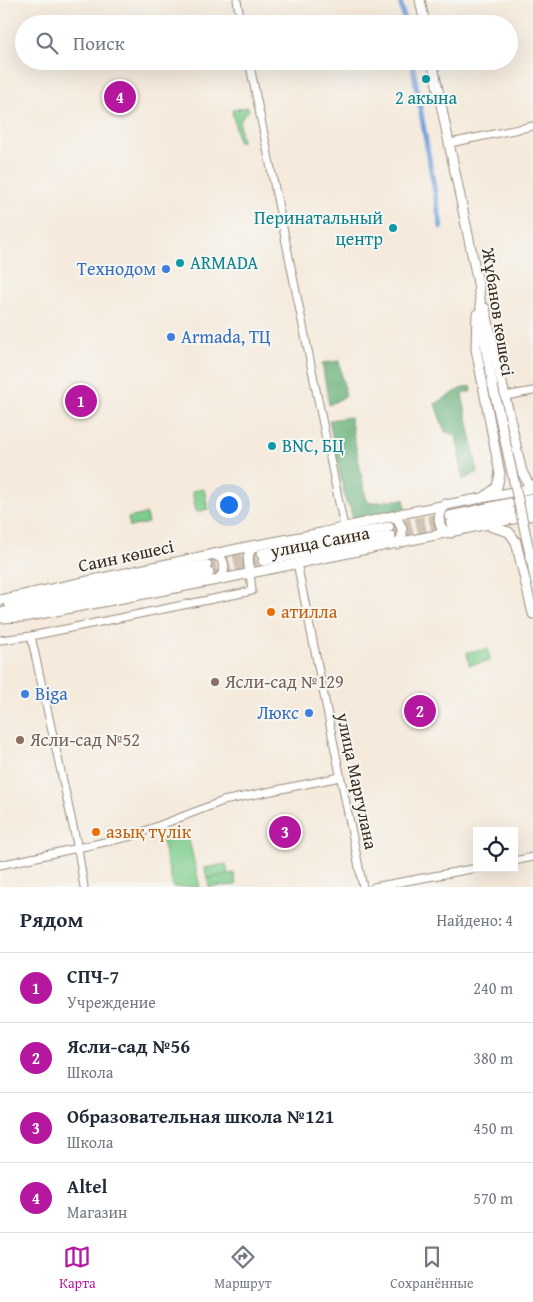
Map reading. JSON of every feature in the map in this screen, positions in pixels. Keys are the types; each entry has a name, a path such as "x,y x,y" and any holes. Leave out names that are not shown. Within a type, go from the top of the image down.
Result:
{"main road":[{"path":"420,0 423,15"},
{"name":"Жұбанов көшесі","path":"434,70 478,283 486,350 493,386 533,568"},
{"path":"478,283 522,472 528,483 533,487"},
{"path":"478,283 476,349 500,474 497,487 486,496"},
{"path":"533,487 445,504 440,512 439,521 443,530 451,524 487,526 503,528 513,537 533,614"},
{"path":"527,505 533,498"},
{"name":"Саин көшесі","path":"0,600 258,544 322,534 388,516 445,504"},
{"path":"396,544 451,524 511,507"},
{"path":"388,516 396,519 402,528 402,538 396,544"},
{"path":"487,526 533,516"},
{"path":"262,558 390,531"},
{"path":"0,618 24,617 250,573 248,553 258,544"},
{"name":"улица Саина","path":"250,573 396,544"},
{"path":"212,554 220,557 224,566 223,574 217,580"},
{"name":"Саин көшесі","path":"0,604 208,569 0,612"}],"street":[{"path":"236,0 239,15"},
{"path":"251,70 344,527"},
{"path":"450,143 533,126"},
{"path":"505,396 533,390"},
{"name":"улица Маргулана","path":"297,563 363,887"},
{"path":"0,640 31,636 252,591 250,573"},
{"path":"31,636 78,849 84,887"},
{"path":"0,865 132,836 223,800 340,777"},
{"path":"518,860 533,857"},
{"path":"374,887 473,869"}],"green space":[{"path":"248,107 249,111 242,117 240,124 242,142 238,142 232,110"},
{"path":"339,361 346,396 329,405 322,363"},
{"path":"471,386 472,391 462,394 478,472 463,480 456,435 445,432 435,404 460,389"},
{"path":"350,417 366,498 369,503 404,499 406,509 353,520 350,507 346,503 329,420"},
{"path":"204,489 208,509 196,512 192,491"},
{"path":"146,514 148,523 130,527 128,518"},
{"path":"488,649 490,661 469,665 467,652"},
{"path":"187,831 200,887 173,887 161,837"},
{"path":"226,864 228,874 207,879 205,868"},
{"path":"234,873 236,885 209,887 207,879"}],"waterway":[{"path":"400,0 403,15"},
{"path":"414,70 441,227"}],"tunnel":[{"path":"389,527 450,516"},
{"path":"391,536 447,525"},
{"path":"207,565 261,554"},
{"path":"209,573 263,561"}],"place":[{"name":"2 акына","path":"426,79"},
{"name":"Altel","path":"120,97"},
{"name":"Перинатальный центр","path":"393,228"},
{"name":"ARMADA","path":"180,263"},
{"name":"Технодом","path":"166,269"},
{"name":"Armada, ТЦ","path":"171,337"},
{"name":"СПЧ-7","path":"81,401"},
{"name":"BNC, БЦ","path":"272,446"},
{"name":"атилла","path":"271,612"},
{"name":"Ясли-сад №129","path":"215,682"},
{"name":"Biga","path":"25,694"},
{"name":"Ясли-сад №56","path":"420,711"},
{"name":"Люкс","path":"309,713"},
{"name":"Ясли-сад №52","path":"20,740"},
{"name":"азық түлік","path":"96,832"},
{"name":"Образовательная школа №121","path":"285,832"}]}
